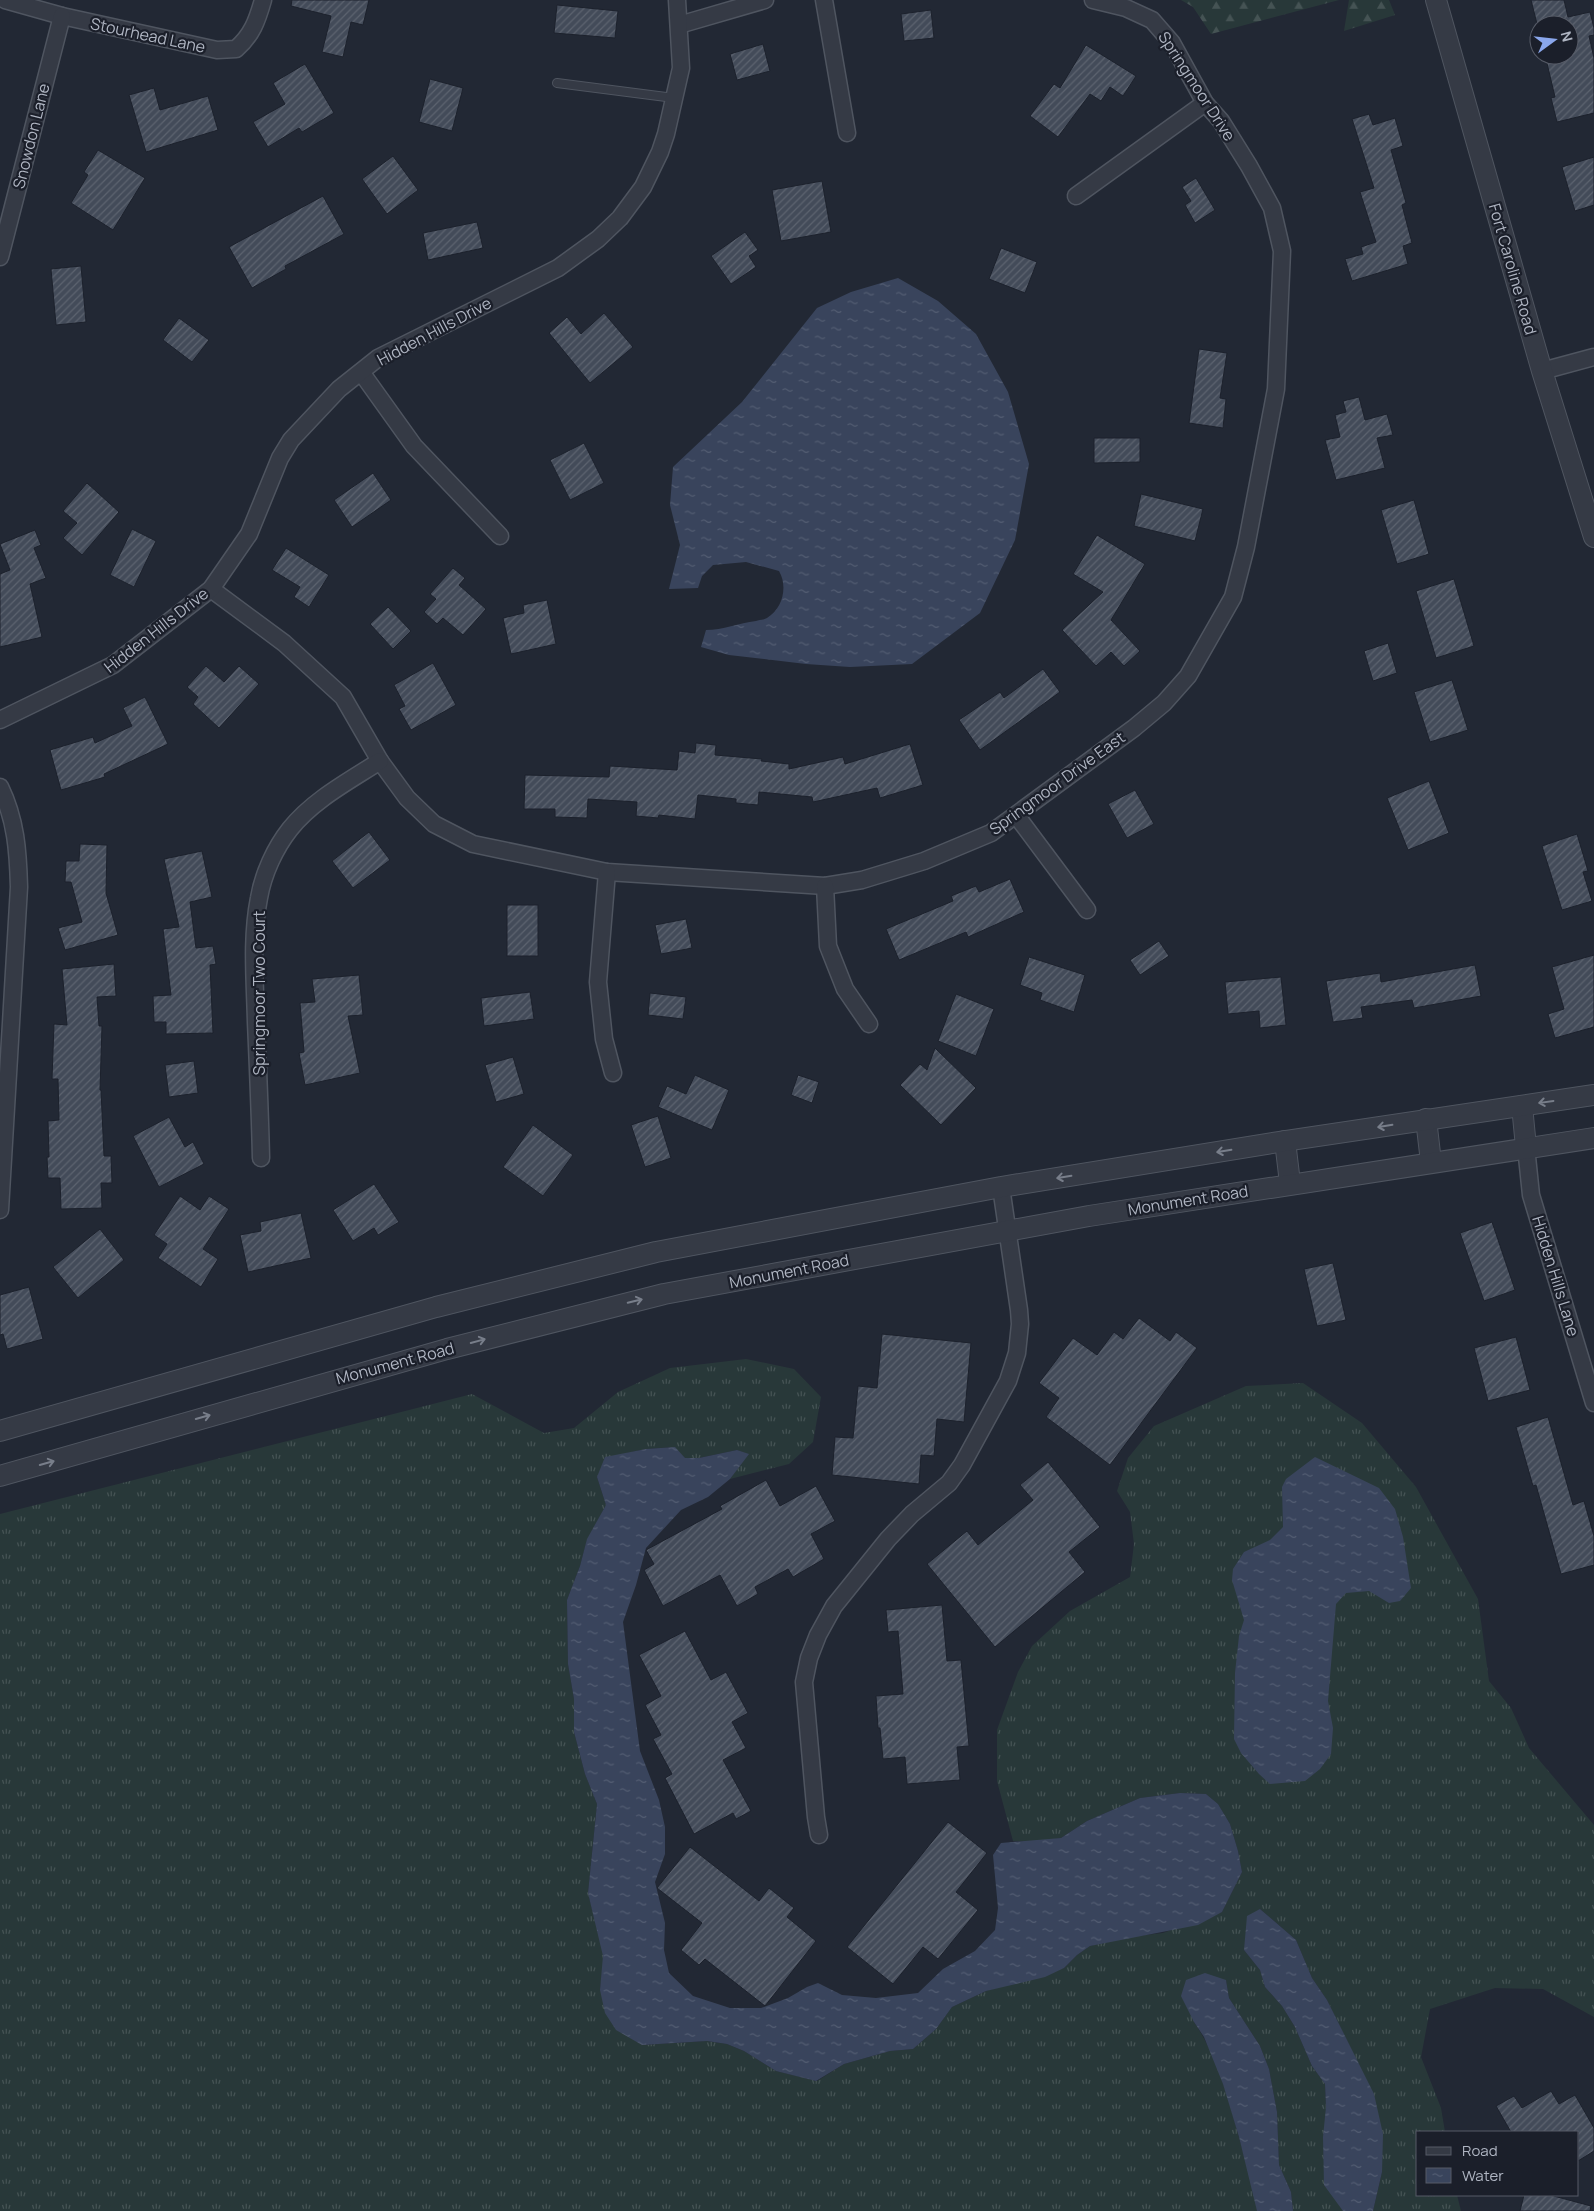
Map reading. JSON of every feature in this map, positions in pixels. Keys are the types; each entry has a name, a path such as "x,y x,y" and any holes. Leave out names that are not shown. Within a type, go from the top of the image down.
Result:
{"street":[{"name":"Stourhead Lane","path":"5,0 62,16 217,50 236,49 246,40 256,25 263,0"},
{"name":"Hidden Hills Drive","path":"0,720 113,665 211,589 249,534 280,458 290,440 339,389 378,358 558,268 598,239 620,218 643,187 660,152 681,68 677,0"},
{"path":"679,25 765,0"},
{"path":"824,0 847,132"},
{"name":"Springmoor Drive","path":"1093,0 1126,8 1152,20 1172,43 1205,103 1230,135 1272,208"},
{"name":"Fort Caroline Road","path":"1436,0 1542,371 1594,537"},
{"name":"Snowdon Lane","path":"0,257 62,16"},
{"path":"1076,196 1205,103"},
{"name":"Springmoor Drive East","path":"211,589 284,643 343,697 380,761 407,798 434,824 473,844 607,872 825,886 862,880 924,861 991,833 1134,728 1164,703 1188,676 1233,597 1246,547 1276,389 1282,251 1272,208"},
{"path":"1542,371 1594,357"},
{"path":"361,372 414,446 500,536"},
{"name":"Springmoor Two Court","path":"262,1158 255,998 255,934 259,897 274,855 291,828 330,793 380,761"},
{"path":"0,787 13,817 20,888 0,1210"},
{"path":"1016,815 1088,910"},
{"path":"607,872 598,982 604,1038 613,1073"},
{"path":"825,886 828,946 845,989 869,1024"},
{"path":"0,1431 304,1344 533,1282 656,1252 1001,1187 1285,1140 1594,1095"},
{"path":"1522,1106 1526,1147"},
{"path":"1426,1119 1431,1162"},
{"name":"Monument Road","path":"0,1476 306,1388 543,1324 664,1294 1008,1230 1290,1183 1594,1138"},
{"path":"1285,1140 1290,1183"},
{"name":"Hidden Hills Lane","path":"1526,1147 1531,1195 1594,1403"},
{"path":"820,1835 816,1817 804,1682 809,1658 818,1635 834,1606 906,1520 949,1483 967,1456 1008,1381 1016,1353 1020,1324 1001,1187"}],"lane":[{"path":"557,83 674,98"}],"green space":[{"path":"1181,0 1339,0 1211,34 1193,7"},
{"path":"1349,0 1389,0 1395,15 1344,31"},
{"path":"746,1359 794,1369 821,1397 813,1442 789,1464 730,1479 748,1454 737,1450 699,1458 685,1458 674,1447 646,1449 627,1453 597,1477 606,1505 587,1540 580,1566 567,1600 568,1664 574,1699 574,1732 585,1774 597,1804 588,1893 604,1956 600,1990 642,2045 707,2041 727,2044 744,2051 776,2071 817,2081 844,2064 890,2051 913,2049 936,2029 952,2007 986,1991 1064,1968 1077,1955 1090,1946 1129,1937 1163,1933 1222,1912 1242,1872 1230,1824 1218,1804 1206,1794 1180,1793 1140,1798 1087,1821 1061,1838 1034,1842 1013,1841 997,1781 997,1730 1018,1672 1032,1646 1070,1611 1130,1577 1134,1544 1130,1512 1117,1491 1128,1458 1154,1426 1246,1386 1303,1383 1362,1423 1416,1487 1478,1599 1489,1681 1511,1708 1529,1748 1594,1825 1594,2017 1543,1989 1495,1988 1430,2009 1421,2057 1441,2108 1445,2131 1416,2131 1416,2196 1457,2196 1461,2211 1373,2211 1382,2172 1352,2051 1327,2000 1312,1978 1296,1940 1260,1909 1244,1950 1260,1970 1265,1987 1282,2006 1295,2027 1312,2066 1325,2084 1326,2107 1343,2211 1293,2211 1291,2192 1279,2165 1277,2112 1269,2069 1260,2046 1229,1998 1226,1980 1194,2022 1212,2054 1225,2088 1252,2185 1257,2211 0,2211 0,1514 472,1394 544,1433 574,1428 618,1392 670,1368"}],"water":[{"path":"898,278 938,301 976,334 1008,392 1029,464 1015,540 980,613 912,664 850,667 806,664 729,655 701,647 706,630 719,629 767,618 777,609 780,603 783,583 779,571 746,562 713,565 702,576 698,588 669,589 680,545 670,505 673,467 742,402 817,308 851,292"},
{"path":"675,1447 685,1458 699,1458 737,1450 749,1454 730,1479 708,1497 681,1510 646,1548 623,1622 640,1751 659,1800 665,1827 665,1854 655,1882 665,1923 664,1950 669,1973 693,1996 730,2008 761,2008 788,1998 818,1983 842,1995 876,1998 918,1993 943,1969 975,1951 995,1930 998,1908 993,1855 1001,1843 1061,1838 1087,1821 1140,1798 1180,1793 1206,1794 1218,1804 1230,1824 1242,1872 1222,1912 1198,1925 1090,1946 1077,1955 1064,1968 1045,1977 986,1991 952,2007 936,2029 913,2049 890,2051 844,2064 816,2081 776,2071 744,2051 727,2044 707,2041 642,2045 616,2030 605,2013 600,1990 603,1956 588,1893 597,1804 585,1774 574,1732 574,1699 568,1664 567,1600 580,1566 587,1539 606,1505 597,1477 605,1457 646,1449"},
{"path":"1315,1457 1379,1488 1395,1509 1403,1537 1411,1588 1400,1601 1389,1603 1369,1591 1346,1593 1336,1604 1328,1701 1333,1728 1331,1754 1320,1769 1305,1781 1270,1784 1241,1753 1234,1739 1235,1673 1239,1636 1244,1620 1232,1580 1233,1569 1244,1552 1270,1540 1283,1527 1282,1487 1286,1479"},
{"path":"1260,1909 1296,1940 1312,1978 1327,2000 1374,2094 1383,2134 1382,2172 1373,2211 1343,2211 1324,2185 1325,2084 1312,2066 1295,2027 1282,2006 1265,1987 1260,1970 1244,1950 1247,1916"},
{"path":"1205,1973 1226,1980 1229,1998 1260,2046 1269,2069 1277,2112 1279,2165 1291,2192 1293,2211 1257,2211 1239,2137 1223,2084 1204,2037 1181,1996 1186,1980"}],"building":[{"path":"292,0 369,0 363,25 351,22 343,57 322,52 331,16 291,6"},
{"path":"1531,0 1564,0 1568,15 1535,15"},
{"path":"557,5 618,11 615,38 554,33"},
{"path":"931,10 934,38 904,41 901,14"},
{"path":"1590,12 1594,28 1594,35 1589,36 1594,58 1594,113 1557,122 1551,98 1555,97 1547,65 1579,65 1579,15 1577,15"},
{"path":"763,44 770,71 737,80 730,54"},
{"path":"1086,45 1136,76 1123,96 1110,87 1101,101 1090,94 1058,137 1030,116 1054,84 1060,88"},
{"path":"305,64 334,113 302,132 299,128 268,147 253,122 285,104 273,83"},
{"path":"430,79 463,88 452,131 419,122"},
{"path":"154,88 160,110 208,96 218,130 146,152 129,95"},
{"path":"1369,114 1373,125 1395,118 1403,146 1391,150 1406,203 1402,205 1412,243 1403,246 1408,264 1352,281 1345,259 1363,254 1361,247 1376,242 1360,192 1374,188 1352,119"},
{"path":"98,150 145,178 113,230 71,203 88,175 84,172"},
{"path":"393,156 418,190 387,214 362,179"},
{"path":"1594,157 1594,205 1575,211 1562,167"},
{"path":"1196,178 1215,210 1195,223 1185,205 1191,201 1182,187"},
{"path":"822,181 831,232 781,241 772,190"},
{"path":"323,196 344,234 285,266 286,269 252,288 229,247"},
{"path":"477,222 483,248 428,260 423,233"},
{"path":"745,232 758,250 749,256 756,267 731,284 711,256"},
{"path":"1001,248 1037,262 1025,293 989,279"},
{"path":"81,266 86,322 56,325 51,269"},
{"path":"604,313 633,347 590,383 549,333 567,317 581,334"},
{"path":"179,318 209,340 192,362 163,340"},
{"path":"1199,349 1227,353 1220,398 1226,399 1223,428 1189,423"},
{"path":"1359,397 1365,420 1387,414 1393,435 1377,438 1385,468 1336,480 1325,440 1340,437 1335,415 1346,412 1343,401"},
{"path":"1094,438 1140,438 1140,462 1094,463"},
{"path":"584,443 604,483 570,500 550,460"},
{"path":"373,473 391,500 352,527 334,500"},
{"path":"87,483 119,512 82,555 63,538 77,523 63,511"},
{"path":"1141,494 1203,509 1195,541 1134,526"},
{"path":"1414,500 1429,554 1397,564 1381,510"},
{"path":"132,529 156,541 134,587 110,575"},
{"path":"35,530 41,545 34,548 46,578 30,584 42,637 0,647 0,574 10,570 0,544"},
{"path":"1097,535 1145,564 1111,620 1140,651 1124,666 1111,652 1096,666 1062,630 1103,592 1073,574"},
{"path":"286,548 329,575 309,607 294,597 300,587 272,570"},
{"path":"453,568 465,578 459,585 486,609 463,635 443,618 437,624 424,612 436,599 430,594"},
{"path":"1454,579 1474,646 1436,658 1416,591"},
{"path":"547,600 556,644 511,654 503,618 524,613 523,605"},
{"path":"388,607 411,631 393,649 370,624"},
{"path":"1388,643 1397,673 1373,681 1364,651"},
{"path":"433,663 456,705 411,730 399,709 405,706 394,685"},
{"path":"206,666 224,682 239,666 259,684 219,728 193,704 198,697 187,687"},
{"path":"1043,669 1060,692 980,750 959,720 1000,692 1004,698"},
{"path":"1452,680 1468,730 1430,742 1414,692"},
{"path":"145,697 168,744 104,774 105,777 61,790 50,750 93,737 95,743 132,726 123,708"},
{"path":"696,743 716,745 715,755 762,759 761,761 789,764 789,769 843,757 845,764 910,744 923,785 880,798 877,788 813,802 812,797 759,792 758,805 736,803 736,799 698,795 695,819 659,815 658,818 636,816 637,802 588,799 587,818 555,817 555,809 524,809 525,775 609,777 610,766 677,770 679,751 695,753"},
{"path":"1429,781 1449,833 1408,850 1387,798"},
{"path":"1135,790 1154,824 1127,838 1108,804"},
{"path":"369,832 390,860 353,888 332,861"},
{"path":"1577,834 1588,871 1583,872 1592,901 1562,910 1542,846"},
{"path":"80,844 107,845 106,893 118,935 65,950 58,928 82,922 71,882 65,882 66,861 79,861"},
{"path":"202,851 212,897 190,902 196,948 213,946 216,964 210,965 213,1033 166,1034 166,1022 154,1022 153,996 171,995 163,929 179,927 164,859"},
{"path":"1010,879 1024,912 968,937 966,932 899,960 886,929 953,901 951,896 976,886 979,892"},
{"path":"507,905 538,905 538,956 507,956"},
{"path":"686,919 692,948 661,954 655,925"},
{"path":"1159,941 1169,956 1140,975 1130,960"},
{"path":"1594,955 1594,1027 1555,1038 1548,1014 1564,1009 1552,967"},
{"path":"1029,957 1085,975 1074,1012 1040,1000 1042,993 1020,985"},
{"path":"114,964 116,996 97,997 99,1026 102,1026 100,1090 104,1156 111,1156 112,1183 101,1183 102,1208 61,1209 60,1178 48,1178 47,1157 49,1157 48,1121 59,1120 58,1079 52,1079 54,1024 67,1025 62,969"},
{"path":"1475,965 1481,996 1414,1008 1412,1000 1361,1007 1363,1018 1333,1022 1326,981 1380,973 1381,982"},
{"path":"359,975 363,1015 348,1016 360,1073 305,1085 299,1053 304,1052 300,1003 315,1002 312,979"},
{"path":"1281,977 1286,1025 1260,1028 1259,1011 1228,1014 1225,982"},
{"path":"530,992 534,1019 484,1026 481,998"},
{"path":"650,993 686,997 683,1019 648,1015"},
{"path":"956,994 994,1009 976,1056 938,1041"},
{"path":"935,1048 976,1088 941,1125 900,1085 920,1064 927,1070"},
{"path":"513,1057 524,1094 496,1102 485,1065"},
{"path":"194,1061 198,1093 169,1097 165,1065"},
{"path":"695,1075 729,1090 712,1130 658,1107 667,1086 686,1094"},
{"path":"798,1075 819,1082 812,1103 791,1095"},
{"path":"658,1116 671,1158 645,1167 631,1125"},
{"path":"169,1117 185,1147 193,1142 204,1164 159,1187 133,1136"},
{"path":"533,1125 573,1155 543,1196 503,1167"},
{"path":"374,1184 399,1222 378,1235 374,1228 353,1241 333,1210"},
{"path":"180,1196 200,1210 209,1196 229,1209 203,1249 218,1259 201,1287 158,1258 167,1244 154,1235"},
{"path":"301,1213 311,1258 248,1272 240,1235 261,1231 260,1222"},
{"path":"1492,1222 1515,1290 1484,1301 1460,1233"},
{"path":"100,1229 124,1260 78,1298 53,1267"},
{"path":"1333,1263 1346,1320 1317,1326 1304,1269"},
{"path":"29,1287 43,1339 7,1349 3,1334 0,1335 0,1295"},
{"path":"1139,1318 1170,1341 1176,1332 1197,1348 1110,1465 1046,1417 1059,1398 1039,1383 1073,1338 1097,1355 1114,1332 1123,1339"},
{"path":"882,1334 971,1343 964,1422 937,1419 934,1456 921,1455 919,1484 832,1475 835,1437 853,1438 858,1386 877,1388"},
{"path":"1516,1337 1530,1390 1488,1401 1474,1348"},
{"path":"1548,1417 1573,1505 1584,1501 1594,1536 1594,1565 1561,1574 1536,1485 1533,1486 1516,1427"},
{"path":"1048,1462 1100,1527 1069,1552 1085,1572 995,1647 927,1564 967,1531 978,1545 1033,1500 1020,1485"},
{"path":"766,1480 780,1506 816,1486 835,1521 811,1534 824,1559 793,1577 788,1569 755,1587 758,1594 737,1606 720,1575 663,1606 644,1570 654,1564 646,1550 722,1509 720,1506"},
{"path":"942,1605 947,1661 961,1660 969,1746 957,1747 960,1780 907,1784 905,1757 883,1759 880,1728 878,1728 876,1696 903,1694 898,1631 888,1632 886,1610"},
{"path":"685,1631 711,1680 726,1672 748,1713 732,1722 746,1748 723,1760 751,1811 736,1819 733,1813 694,1834 665,1778 672,1774 653,1739 661,1735 645,1705 661,1696 639,1655"},
{"path":"948,1822 987,1853 956,1892 978,1910 938,1959 923,1947 893,1984 847,1947"},
{"path":"690,1847 759,1901 769,1888 794,1908 787,1917 816,1941 765,2006 705,1959 699,1965 681,1950 702,1923 657,1888"},
{"path":"1551,2091 1559,2104 1575,2095 1594,2128 1594,2151 1579,2160 1579,2131 1510,2131 1496,2106 1514,2096 1522,2108"},
{"path":"1524,2196 1554,2196 1591,2206 1590,2211 1520,2211"}]}
